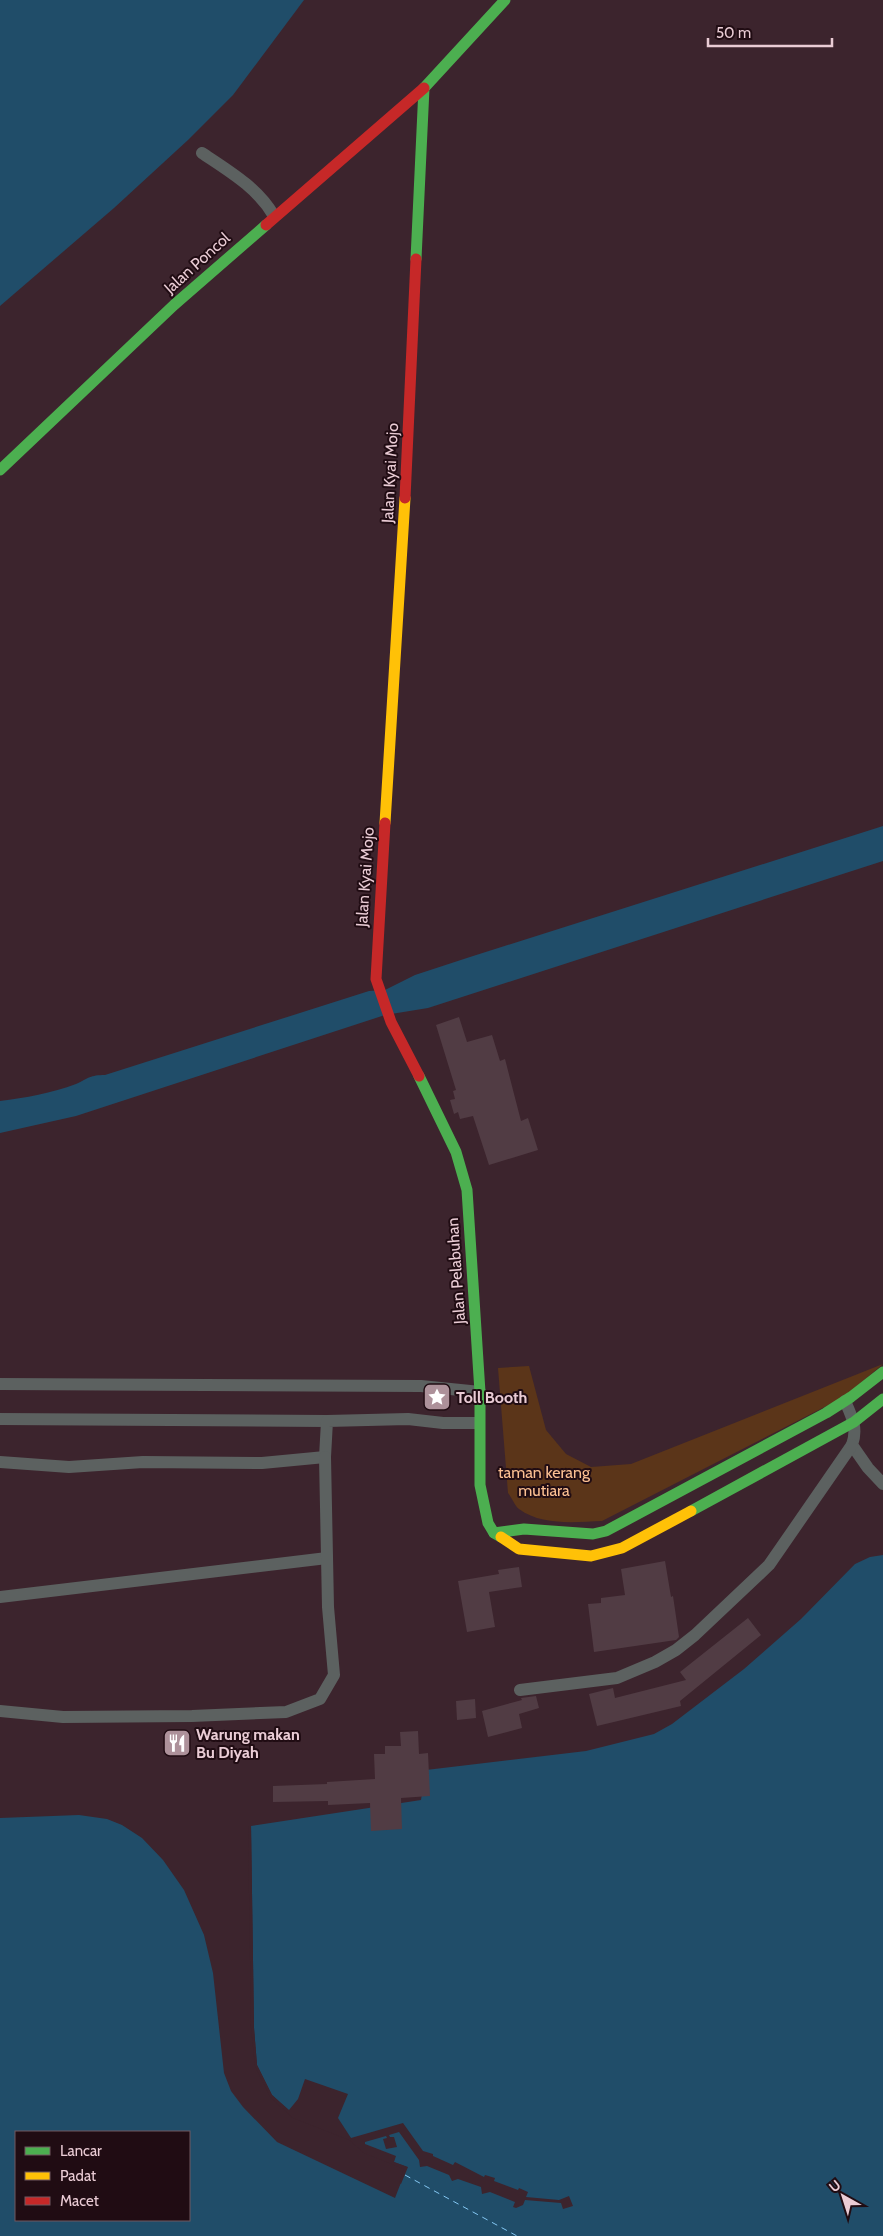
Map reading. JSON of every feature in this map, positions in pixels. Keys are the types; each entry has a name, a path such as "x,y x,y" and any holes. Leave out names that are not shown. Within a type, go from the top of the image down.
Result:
{"main road":[{"path":"424,88 505,0"},
{"name":"Jalan Poncol","path":"0,470 174,305 274,216 424,88"},
{"name":"Jalan Kyai Mojo","path":"376,979 408,439 424,88"},
{"name":"Jalan Pelabuhan","path":"376,979 391,1022 442,1120 456,1152 467,1190 480,1392 478,1423 480,1485 488,1523 494,1533"},
{"path":"494,1533 524,1529 593,1534 606,1531 845,1401 883,1372"},
{"path":"494,1533 519,1549 591,1556 605,1554 622,1548 854,1422 864,1416 883,1399"},
{"path":"605,1554 606,1531"}],"street":[{"path":"202,153 235,175 254,191 267,204 274,216"},
{"path":"0,1384 421,1386 480,1392"},
{"path":"520,1690 617,1678 655,1662 676,1650 695,1635 769,1565 852,1445 855,1436 854,1422 845,1401"},
{"path":"0,1419 408,1419 443,1423 478,1423"},
{"path":"0,1711 63,1717 192,1716 286,1712 320,1699 334,1675 328,1607 325,1458 327,1420"},
{"path":"852,1445 868,1468 883,1484"},
{"path":"0,1462 69,1467 143,1462 262,1464 325,1458"},
{"path":"0,1597 327,1558"}],"green space":[{"name":"taman kerang mutiara","path":"883,1364 844,1397 602,1521 548,1521 519,1509 508,1493 498,1368 529,1366 546,1430 566,1454 591,1467 631,1464"}],"water":[{"path":"0,0 304,0 233,95 188,140 114,208 0,306"},
{"path":"883,826 883,861 428,1008 385,1015 76,1116 0,1133 0,1101 58,1090 93,1076 105,1075 369,991 385,990 415,975"},
{"path":"883,1555 883,2236 0,2236 0,1818 79,1815 107,1819 122,1825 142,1838 163,1860 184,1890 204,1935 213,1973 224,2073 231,2091 243,2107 277,2142 395,2198 407,2167 365,2151 351,2138 295,2116 272,2095 257,2065 254,2028 251,1826 421,1800 426,1770 586,1751 654,1734 672,1724 744,1669 801,1619 855,1564 870,1557"}],"pier":[{"path":"248,1826 251,1826 254,2028 257,2065 272,2095 289,2110 298,2099 305,2079 348,2094 338,2118 351,2138 403,2123 423,2151 433,2154 433,2156 453,2165 455,2162 484,2177 485,2175 495,2178 494,2181 518,2190 519,2188 528,2192 526,2197 559,2200 569,2196 573,2206 563,2209 561,2203 525,2200 523,2205 516,2208 513,2207 515,2202 490,2192 482,2194 481,2187 458,2179 452,2181 449,2175 427,2166 420,2167 419,2160 399,2132 389,2135 394,2137 397,2147 386,2149 383,2139 387,2138 386,2136 365,2142 365,2144 396,2156 394,2162 408,2167 401,2184 399,2183 404,2169 364,2153 349,2140 293,2118 270,2097 255,2066 251,2028"}],"building":[{"path":"459,1017 467,1042 492,1035 500,1061 505,1059 521,1121 528,1118 538,1150 489,1165 473,1116 460,1119 458,1112 454,1114 450,1100 455,1099 453,1091 456,1090 436,1025"},
{"path":"665,1561 671,1597 673,1596 679,1637 676,1640 594,1652 588,1604 601,1603 601,1598 625,1595 621,1569"},
{"path":"519,1567 522,1587 489,1592 495,1627 467,1632 458,1581 499,1574 498,1570"},
{"path":"748,1618 761,1635 680,1701 681,1706 597,1726 589,1694 613,1688 615,1698 686,1680 680,1672"},
{"path":"536,1696 539,1708 519,1714 522,1728 488,1737 482,1711 522,1700 521,1698"},
{"path":"475,1699 476,1718 457,1720 456,1701"},
{"path":"418,1731 419,1754 428,1753 430,1796 401,1798 402,1829 371,1831 370,1803 328,1805 328,1801 273,1802 273,1786 327,1784 327,1782 375,1779 374,1754 385,1754 385,1746 401,1746 400,1732"}],"ferry route":[{"path":"405,2175 517,2236"}],"traffic: fast":[{"path":"416,259 424,88 505,0"},
{"path":"0,470 174,305 266,225"},
{"path":"419,1076 456,1152 467,1190 480,1392 480,1485 488,1523 494,1533 501,1537"},
{"path":"494,1533 524,1529 593,1534 606,1531 826,1413 851,1397 883,1372"},
{"path":"691,1511 854,1422 883,1399"}],"traffic: slow":[{"path":"385,823 405,498"},
{"path":"501,1537 519,1549 591,1556 622,1548 691,1511"}],"traffic: jam":[{"path":"266,225 424,88"},
{"path":"405,498 416,259"},
{"path":"385,823 376,979 391,1022 419,1076"}],"place":[{"name":"Toll Booth","path":"437,1397"},
{"name":"Warung makan Bu Diyah","path":"177,1743"}]}
